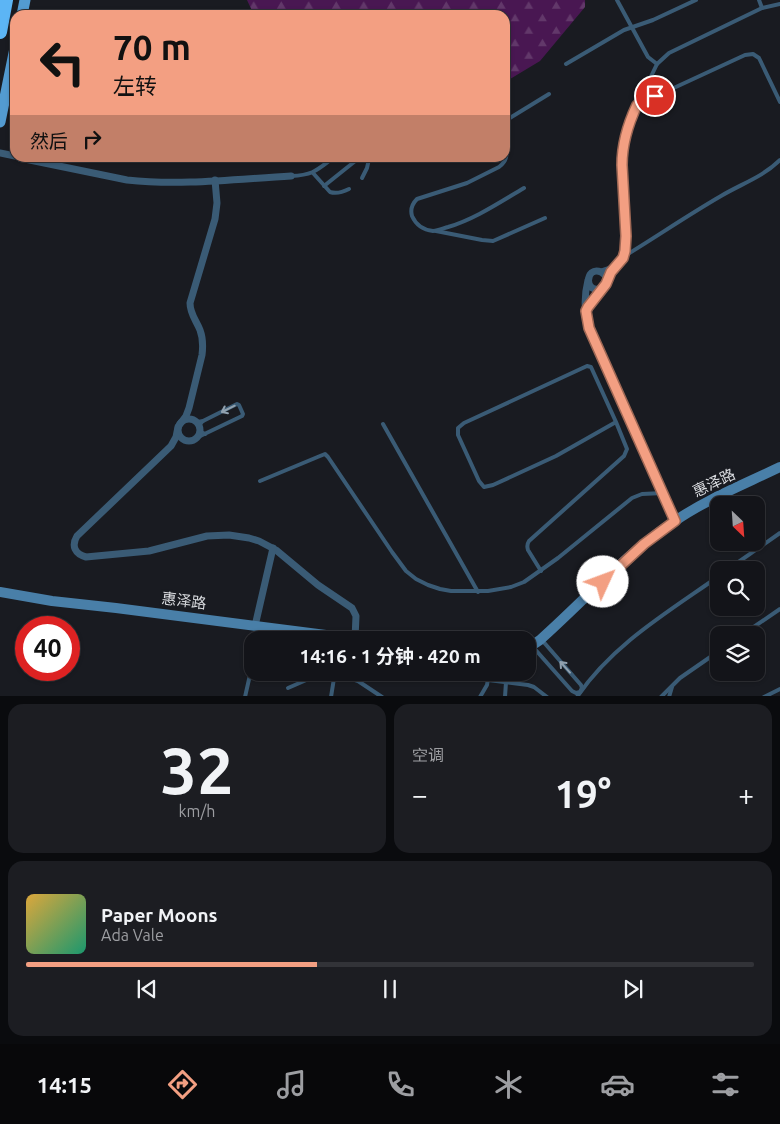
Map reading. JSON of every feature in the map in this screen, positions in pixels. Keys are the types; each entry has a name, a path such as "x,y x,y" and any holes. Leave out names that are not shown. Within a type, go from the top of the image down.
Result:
{"highway":[{"path":"0,32 6,0"}],"main road":[{"path":"0,122 10,73"}],"street":[{"path":"39,162 142,182 291,176"},
{"path":"215,180 217,203 215,219 190,303 192,317 202,337 203,349 186,416 179,425 171,446 77,536 74,545 78,554 86,556 149,551 196,538 218,535 229,535 259,541 273,548 318,585 352,608 356,616 359,631"},
{"path":"586,311 605,286 606,279 600,271 594,272 588,280 585,298 586,311 589,328 675,521"},
{"path":"588,280 590,286 594,289 599,290 605,286"},
{"path":"171,446 191,440 198,435 199,428 189,414 189,408"},
{"path":"191,440 180,437 178,430 179,425 186,420 193,420"},
{"name":"惠泽路","path":"536,641 644,544 675,521 707,502 780,467"},
{"path":"255,626 273,548"},
{"name":"惠泽路","path":"0,592 52,601 291,631"}],"lane":[{"path":"617,0 648,57 657,64"},
{"path":"566,64 616,34 653,20 696,0"},
{"path":"759,0 762,8"},
{"path":"623,258 626,244 622,155 625,136 637,105 657,64 669,53 762,8 780,4"},
{"path":"637,105 746,55 753,54 759,58 780,102"},
{"path":"510,119 549,94"},
{"path":"594,272 608,268 618,262 718,197 766,172 780,160"},
{"path":"291,176 313,173 328,162"},
{"path":"324,186 355,162"},
{"path":"362,178 368,162"},
{"path":"504,162 499,167 467,182 417,198 413,202 411,211 414,220 422,228 493,241 545,218"},
{"path":"313,173 332,193 349,189"},
{"path":"434,231 468,220 524,188"},
{"path":"605,286 618,262"},
{"path":"541,571 528,550 527,544 624,456 627,449 616,422 591,367 587,366 464,423 458,428 458,435 479,482 484,487 493,485 556,456 616,422"},
{"path":"191,440 243,414 237,404 203,421 193,420"},
{"path":"203,421 199,428 202,433 207,433"},
{"path":"383,424 478,592"},
{"path":"260,482 325,454 406,571 416,579 440,589 478,592 511,587 524,582 541,571 632,498 642,494 663,493"},
{"path":"740,561 780,533"},
{"path":"536,648 575,696 604,663 630,639 710,582"},
{"path":"755,626 780,609"},
{"path":"536,647 580,684 581,690"},
{"path":"661,696 710,658"},
{"path":"245,696 248,681"},
{"path":"288,688 303,681"},
{"path":"331,696 334,681"},
{"path":"358,681 382,696"},
{"path":"480,696 488,681"},
{"path":"497,681 528,685 547,696"},
{"path":"505,696 506,682"},
{"path":"580,684 587,683"},
{"path":"669,696 674,684"},
{"path":"764,696 780,689"},
{"path":"572,691 576,693 581,690"}],"green space":[{"path":"247,0 585,0 585,7 540,61 510,79 510,10 252,10"}],"route":[{"path":"603,582 644,544 675,521 589,328 586,311 606,284 614,267 623,258 626,244 622,165 625,136 637,105 655,96"}]}
